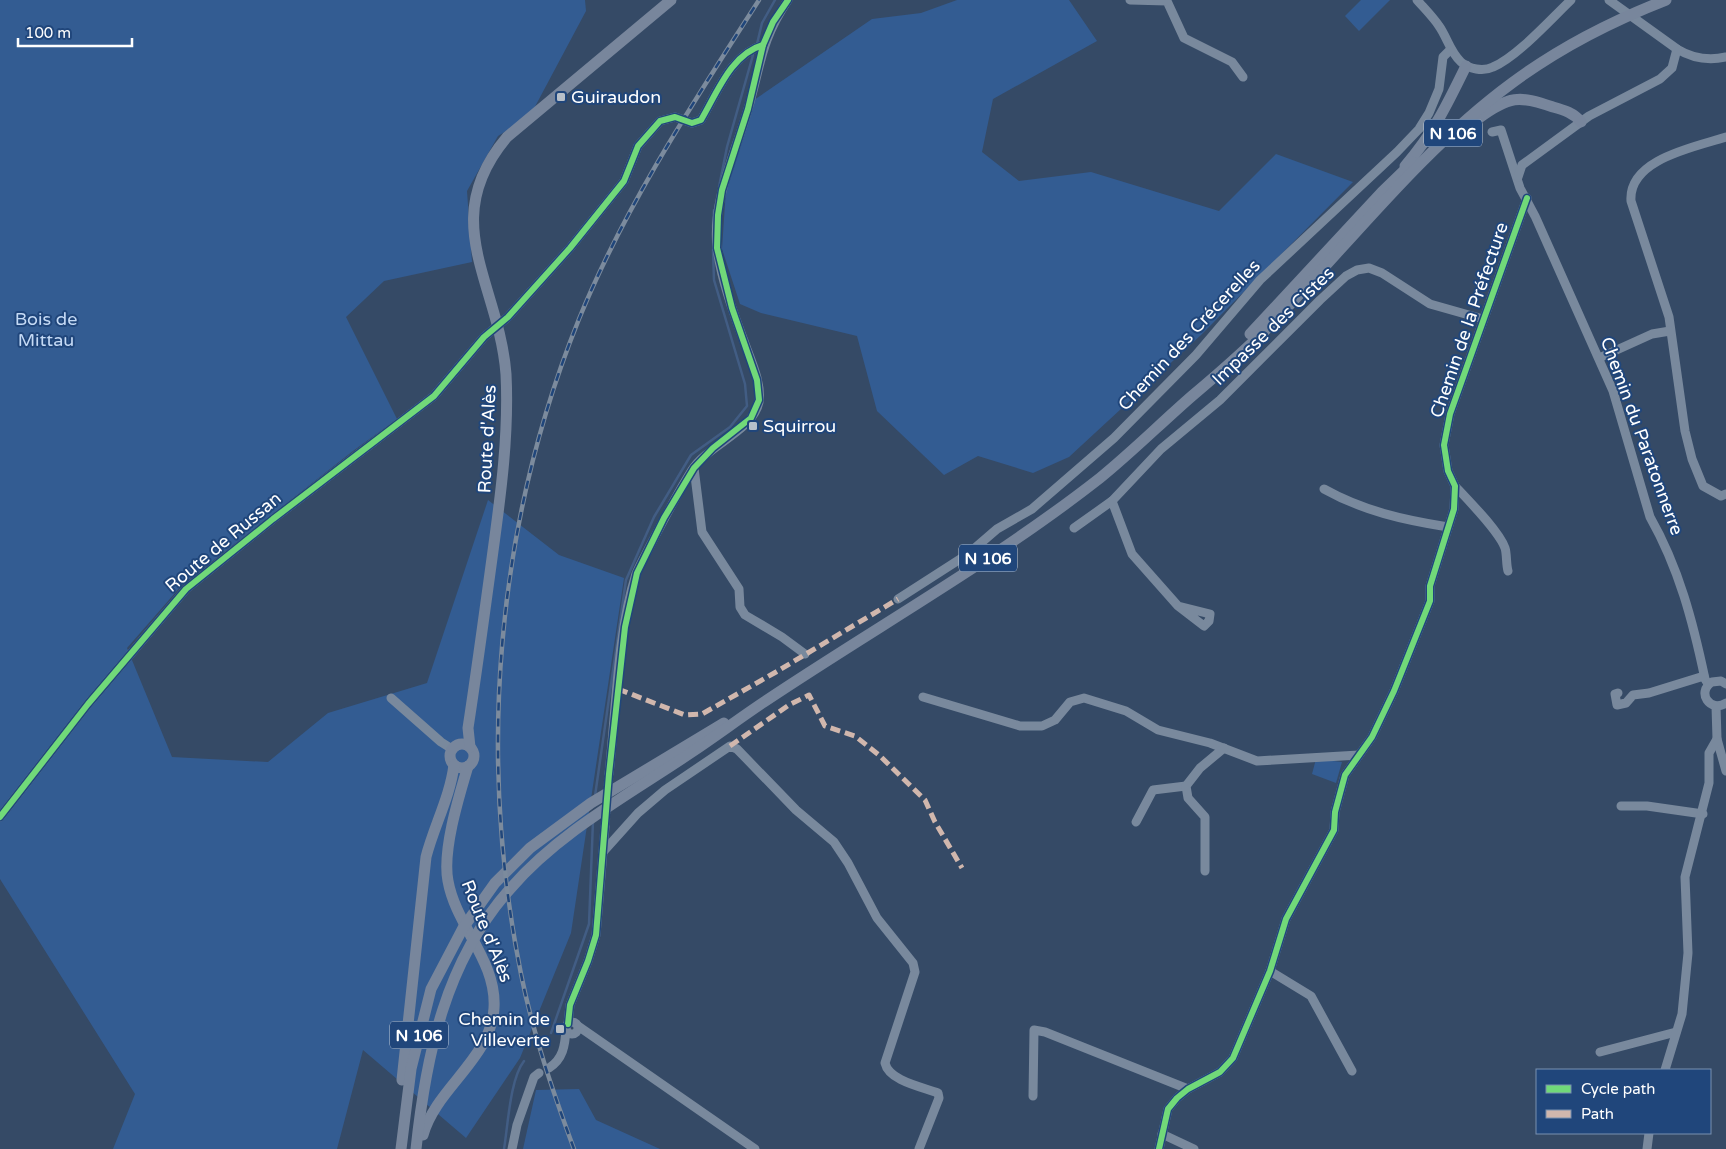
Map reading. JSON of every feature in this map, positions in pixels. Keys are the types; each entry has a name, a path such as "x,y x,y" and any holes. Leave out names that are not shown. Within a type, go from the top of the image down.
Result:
{"main road":[{"name":"Route d'Alès","path":"418,1149 425,1126 440,1101 484,1042 494,1010 490,976 452,895 446,873 448,852 468,766 474,757 460,747 468,728 498,511 506,428 506,373 498,324 478,260 473,233 475,201 482,173 493,154 507,138 671,0"},
{"name":"N 106","path":"418,1149 422,1098 436,1028 450,987 473,939 513,884 543,856 613,804 764,702 939,591 1050,515 1131,452 1197,392 1382,192 1464,113 1520,70 1589,27 1647,0"},
{"name":"N 106","path":"1197,392 1212,381 1278,317 1438,148 1491,99 1543,61 1592,32 1666,0"},
{"path":"1382,192 1427,141 1466,66"},
{"path":"1438,148 1492,109 1516,99 1530,99 1569,112 1581,122"},
{"name":"N 106","path":"400,1149 411,1069 425,1010 438,972 465,924 495,883 511,866 548,834 591,803 716,727 764,702"},
{"path":"460,747 450,759 454,765 461,768 468,766"},
{"path":"400,1149 400,1091 426,857 432,833 450,788 454,765"}],"street":[{"path":"609,774 624,627 636,573 664,518 694,468 714,448 751,418 759,400 757,380 732,308 717,248 722,190 748,109 763,45 773,22 788,0"},
{"path":"1130,0 1167,1 1184,38 1232,62 1243,77"},
{"path":"1417,0 1439,26 1452,49 1466,66 1483,70 1498,64 1514,53 1571,0"},
{"path":"1609,0 1685,54 1702,59 1726,57"},
{"name":"Route de Russan","path":"0,818 82,711 186,589 273,519 434,396 498,324 508,317 570,248 624,181 638,146 660,121 674,117 692,123 701,120 732,67 752,48 763,45"},
{"name":"Chemin des Crécerelles","path":"898,599 968,554 997,529 1032,509 1114,438 1196,355 1260,280 1397,152 1419,129 1430,113 1439,90 1443,57 1452,49"},
{"path":"1518,177 1522,165 1581,122 1660,79 1672,68 1677,49"},
{"name":"Chemin du Paratonnerre","path":"1492,132 1501,130 1518,177 1520,188 1527,198 1599,358 1624,424 1650,517 1659,532 1690,611 1706,680 1706,700 1716,706"},
{"path":"1726,137 1658,161 1641,171 1633,183 1631,201 1669,317 1685,431 1695,469 1703,486 1721,496 1726,494"},
{"name":"Chemin de la Préfecture","path":"1159,1149 1168,1109 1188,1089 1220,1072 1234,1058 1270,971 1286,919 1334,830 1335,812 1345,775 1372,737 1394,691 1430,601 1430,586 1454,509 1455,486 1448,471 1444,445 1456,392 1527,198"},
{"name":"Impasse des Cistes","path":"1074,528 1112,500 1160,449 1220,400 1327,294 1346,276 1357,270 1369,268 1382,273 1430,304 1483,319"},
{"path":"1599,358 1652,334 1670,331"},
{"path":"694,468 702,532 739,589 740,607 744,615 782,637 805,654"},
{"path":"1455,486 1498,536 1506,549 1505,559 1508,571"},
{"path":"1324,489 1343,500 1383,514 1448,527"},
{"path":"1112,500 1132,554 1178,606"},
{"path":"1618,692 1615,694 1617,705 1626,703 1633,695 1706,680 1716,680 1726,684"},
{"path":"923,696 1020,726 1042,726 1054,720 1070,702 1084,698 1126,711 1158,730 1224,748 1257,761 1359,755"},
{"path":"391,698 441,742 460,747"},
{"path":"1726,703 1716,706 1716,739 1726,771"},
{"path":"1665,1069 1682,1014 1688,953 1686,877 1703,814 1709,783 1709,753 1716,739"},
{"path":"604,852 638,813 665,790 730,746 737,749 796,810 834,842 848,863 876,918 913,963 914,972 885,1063 887,1070 894,1076 938,1093 939,1098 919,1149"},
{"path":"1136,822 1153,790 1186,786 1200,768 1224,748"},
{"path":"1186,786 1188,798 1205,817 1205,871"},
{"path":"1621,806 1647,806 1703,814"},
{"path":"549,1068 559,1060 574,1027 570,1005 588,962 596,935 605,826"},
{"path":"1270,971 1311,996 1352,1071"},
{"path":"574,1027 755,1149"},
{"path":"1033,1096 1034,1030 1045,1032 1188,1089"},
{"path":"1600,1052 1676,1032"},
{"path":"512,1149 517,1125 534,1077 540,1073"},
{"path":"1162,1134 1194,1149"},
{"path":"1647,1149 1649,1134"}],"green space":[{"name":"Bois de Mittau","path":"0,0 585,0 586,11 530,116 498,136 467,191 472,262 384,281 346,317 397,419 353,451 182,585 127,648 172,757 268,762 328,713 427,683 488,500 559,555 624,578 571,933 520,1058 466,1138 363,1050 337,1149 113,1149 135,1094 0,879"},
{"path":"957,0 1069,0 1097,41 993,99 982,152 1019,181 1091,172 1219,211 1276,154 1353,182 1201,335 1069,457 1033,473 978,456 944,475 877,411 857,336 761,313 740,304 722,249 726,189 754,100 872,19 921,13"},
{"path":"1361,0 1390,0 1359,31 1345,16"},
{"path":"1316,759 1342,762 1336,783 1312,774"},
{"path":"579,1089 596,1120 660,1149 523,1149 536,1090"}],"waterway":[{"path":"757,44 762,23 775,0"},
{"path":"719,187 727,147 753,55"},
{"path":"713,227 714,210"},
{"path":"595,796 626,580 654,517 691,455 730,427 747,406 745,384 714,280 713,250"},
{"path":"551,1033 589,924 593,821"},
{"path":"504,1149 513,1090 519,1069 524,1061"}],"tunnel":[{"path":"605,827 609,774"}],"railway":[{"path":"574,1149 531,1019 507,892 500,809 498,725 502,642 513,559 529,478 551,397 579,319 597,277 661,156 759,0"}],"marked path":[{"path":"618,689 685,715 702,714 898,599"},
{"path":"730,746 789,705 809,695 825,726 855,736 879,755 925,800 935,822 962,868"}],"cycle path":[{"path":"568,1024 570,1005 588,961 596,935 609,774 625,627 637,573 664,518 694,468 713,448 751,418 759,400 757,380 732,308 717,248 718,215 722,190 748,109 763,45 773,22 788,0"},
{"path":"0,817 88,704 186,589 273,519 434,396 484,337 508,317 570,248 624,181 638,146 660,121 675,117 692,123 701,120 719,87 734,66 742,57 763,45"},
{"path":"1159,1149 1168,1109 1188,1089 1220,1072 1233,1058 1270,971 1286,919 1334,830 1335,812 1345,775 1372,737 1394,691 1430,601 1430,586 1454,509 1455,486 1448,471 1444,445 1450,414 1527,198"}],"place":[{"name":"Guiraudon","path":"561,97"},
{"name":"Squirrou","path":"753,426"},
{"name":"Chemin de Villeverte","path":"560,1029"}]}
